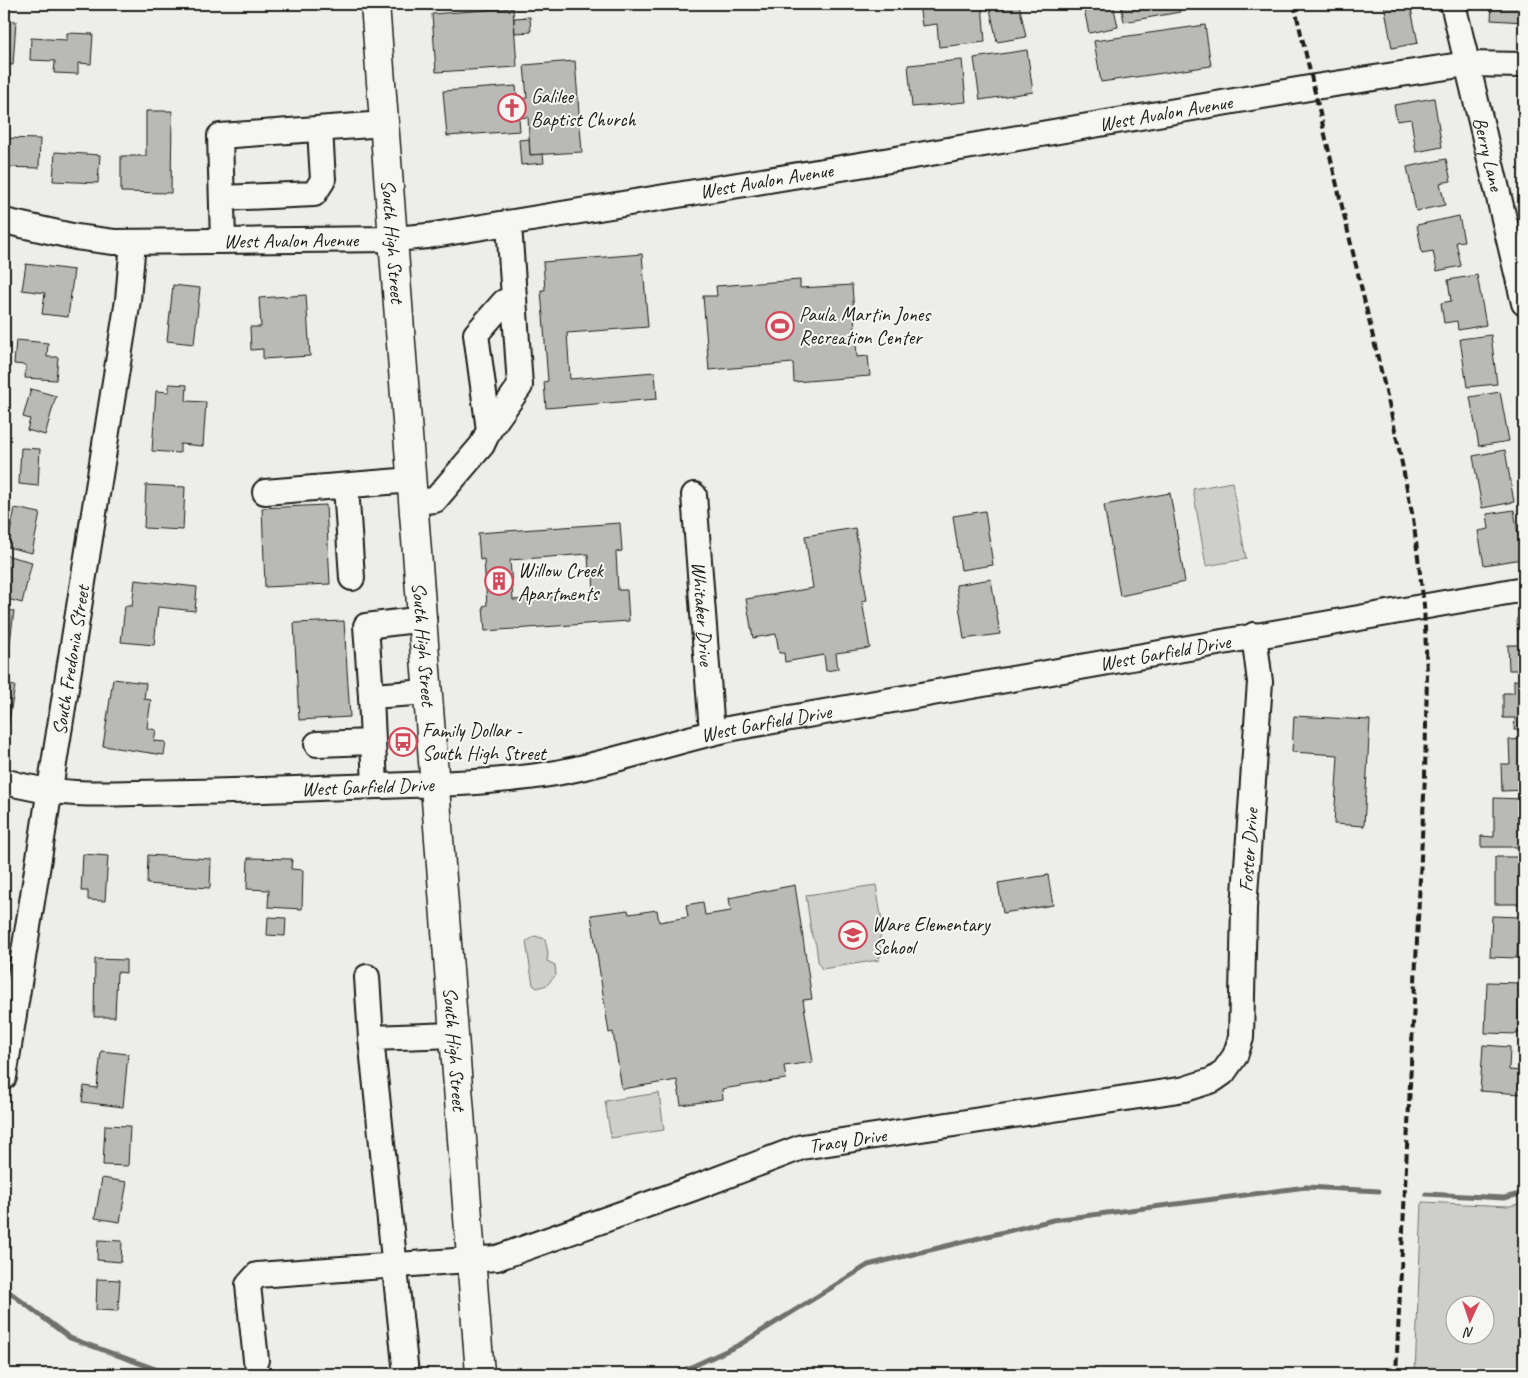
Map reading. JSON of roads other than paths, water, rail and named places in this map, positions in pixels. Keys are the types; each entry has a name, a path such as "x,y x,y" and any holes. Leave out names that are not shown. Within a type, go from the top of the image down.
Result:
{"main road":[{"name":"South High Street","path":"375,4 424,619 434,784 480,1374"}],"street":[{"name":"Berry Lane","path":"1453,4 1524,303"},
{"name":"West Avalon Avenue","path":"4,221 76,237 133,242 393,239 443,235 1315,87 1467,64 1524,65"},
{"path":"223,241 220,136 384,124"},
{"path":"222,198 314,194 323,180 320,129"},
{"path":"265,492 346,486 413,491 435,500 482,444 489,430 518,393 520,386 509,224"},
{"name":"South Fredonia Street","path":"4,1077 128,300 133,242"},
{"path":"489,430 476,334 504,302 514,298"},
{"path":"346,486 352,578"},
{"name":"Whitaker Drive","path":"694,495 712,732"},
{"name":"West Garfield Drive","path":"4,781 50,790 96,793 221,791 491,781 603,764 712,732 1254,635 1524,589"},
{"path":"375,786 366,626 424,619"},
{"name":"Foster Drive","path":"1231,1063 1239,1047 1242,1027 1244,908 1260,682 1254,635"},
{"path":"371,696 428,692"},
{"path":"317,744 373,742"},
{"path":"366,977 406,1374"},
{"path":"371,1038 454,1035"},
{"name":"Tracy Drive","path":"256,1360 248,1285 257,1275 497,1258 694,1188 802,1147 1184,1089 1213,1080 1231,1063"}],"waterway":[{"path":"676,1374 739,1345 868,1265 1053,1220 1306,1187 1379,1191"},
{"path":"1426,1194 1504,1198 1524,1193"},
{"path":"4,1288 70,1338 169,1374"}],"railway":[{"path":"1294,4 1396,434 1413,518 1424,605 1427,673 1425,775 1396,1374"}],"place":[{"name":"Galilee Baptist Church","path":"512,108"},
{"name":"Paula Martin Jones Recreation Center","path":"780,326"},
{"name":"Willow Creek Apartments","path":"499,581"},
{"name":"Family Dollar - South High Street","path":"403,742"},
{"name":"Ware Elementary School","path":"853,935"}]}
